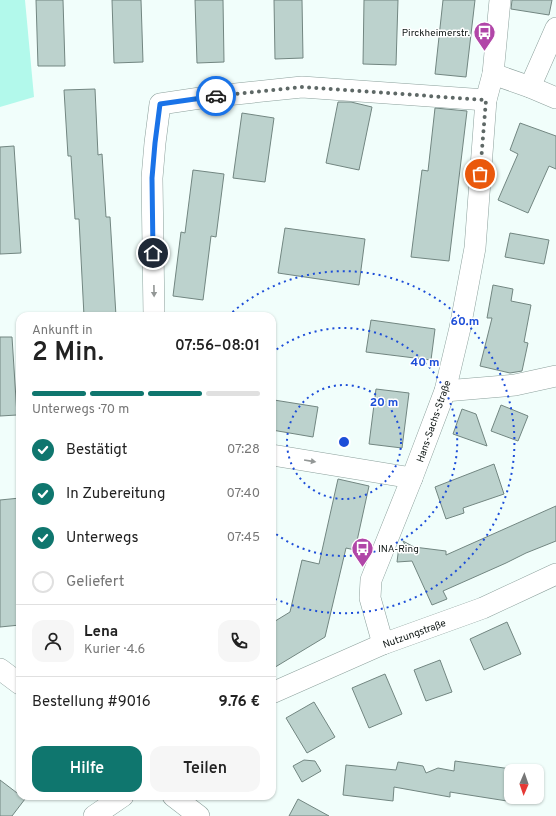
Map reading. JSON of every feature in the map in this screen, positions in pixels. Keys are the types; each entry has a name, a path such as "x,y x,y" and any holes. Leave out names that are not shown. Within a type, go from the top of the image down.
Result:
{"street":[{"name":"Hans-Sachs-Straße","path":"383,644 370,598 371,580 445,391 460,328 475,248 486,100 493,74 500,0"},
{"path":"530,87 556,28"},
{"path":"493,74 556,98"},
{"path":"154,312 152,178 160,104 207,97 302,87 486,100"},
{"path":"445,391 515,385 556,376"},
{"path":"276,456 412,478"},
{"name":"Nutzungstraße","path":"276,691 383,644 483,608 556,574"},
{"path":"0,669 16,681"},
{"path":"94,816 117,800"},
{"path":"178,800 200,816"}],"green space":[{"path":"0,0 25,0 34,97 0,107"}],"building":[{"path":"36,0 63,0 65,66 38,66"},
{"path":"112,0 141,0 143,62 114,63"},
{"path":"195,0 223,0 224,62 197,63"},
{"path":"274,0 302,0 303,58 275,59"},
{"path":"364,0 398,0 396,65 363,64"},
{"path":"443,0 475,0 466,77 435,74"},
{"path":"512,0 552,0 549,15 511,9"},
{"path":"95,89 98,155 102,154 106,217 110,217 116,312 84,312 79,219 75,219 71,156 68,156 64,90"},
{"path":"338,102 351,102 372,107 359,170 326,163"},
{"path":"435,108 467,111 449,261 411,257 422,170 428,171"},
{"path":"242,113 274,118 265,182 233,178"},
{"path":"520,123 556,136 556,169 549,166 528,213 498,200 518,154 510,150"},
{"path":"14,146 21,253 0,254 0,147"},
{"path":"193,170 224,174 216,237 211,236 203,300 173,296 181,232 185,233"},
{"path":"285,228 365,239 359,285 278,273"},
{"path":"510,233 549,240 544,264 505,257"},
{"path":"493,285 513,289 511,301 531,305 524,342 528,343 522,371 510,373 480,366 492,318 487,318"},
{"path":"371,320 435,329 431,360 366,352"},
{"path":"0,337 12,337 16,415 0,416"},
{"path":"376,389 409,393 402,448 369,444"},
{"path":"276,400 318,407 313,437 276,431"},
{"path":"501,405 528,416 518,441 491,431"},
{"path":"462,409 476,414 487,446 453,434"},
{"path":"494,464 504,494 463,508 464,513 446,519 435,487"},
{"path":"338,479 369,486 355,550 346,548 325,637 276,667 276,621 290,612 302,560 319,564"},
{"path":"16,498 16,625 0,627 0,500"},
{"path":"556,506 556,541 443,591 447,599 432,605 412,561 397,562 399,546 406,547 403,541 414,547 446,551 446,555"},
{"path":"507,622 521,654 484,670 470,639"},
{"path":"440,660 452,692 426,701 414,670"},
{"path":"385,674 402,714 369,728 352,688"},
{"path":"314,702 335,737 307,753 286,718"},
{"path":"304,760 315,761 321,771 302,782 293,766"},
{"path":"455,761 504,768 504,801 450,792 450,797 394,787 393,801 343,795 346,765 396,770 398,762 423,766 426,773 438,768 454,771"},
{"path":"0,780 16,792 16,800 24,800 12,816 0,816"},
{"path":"298,799 329,816 289,816"}],"way so far":[{"path":"216,96 302,87 486,100 480,174"}],"place":[{"name":"Pirckheimerstr.","path":"485,52"},
{"name":"INA-Ring","path":"363,568"}],"route":[{"path":"153,253 152,178 160,104 216,96"}]}
